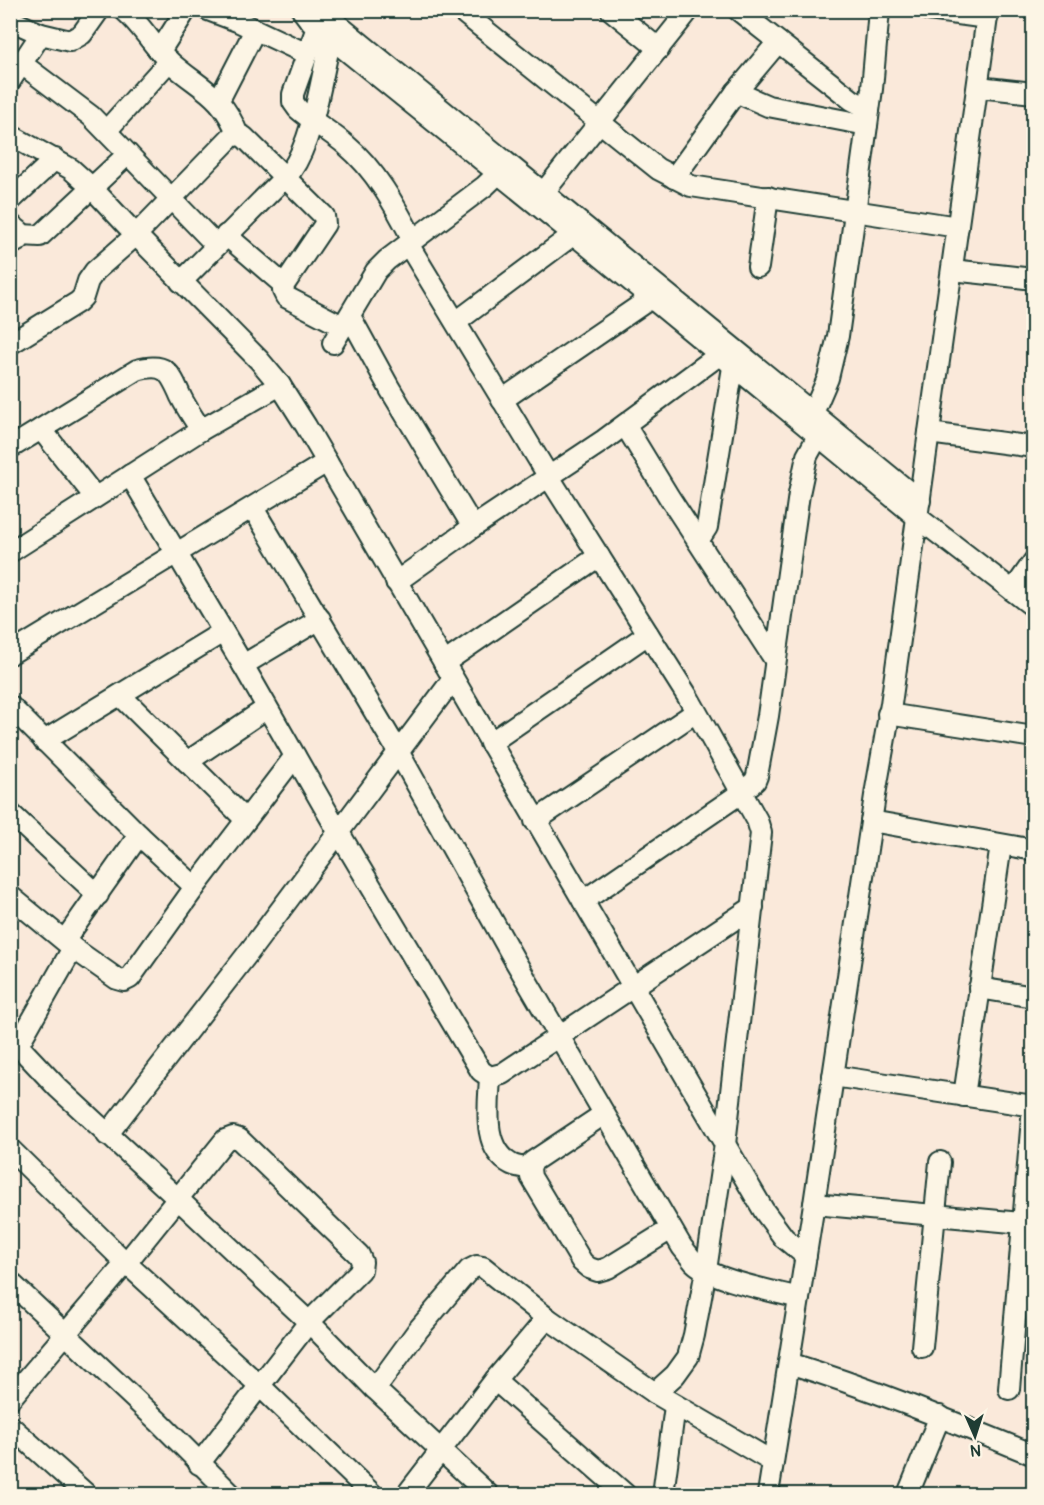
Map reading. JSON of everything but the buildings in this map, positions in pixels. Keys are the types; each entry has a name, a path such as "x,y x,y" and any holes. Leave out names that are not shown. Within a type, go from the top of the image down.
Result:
{"street":[{"path":"10,20 41,34 70,41 76,39 99,10"},
{"path":"124,10 164,56 219,100 228,112 238,135"},
{"path":"208,10 307,54"},
{"path":"302,10 327,25 504,169 574,234 726,361 819,425"},
{"path":"460,10 658,169 691,186 958,227"},
{"path":"611,10 659,49"},
{"path":"544,192 689,10"},
{"path":"738,10 852,100 868,117"},
{"path":"583,901 741,793 755,781 757,776 768,716 799,494 807,456 819,425 838,336 868,117 879,10"},
{"path":"775,1491 773,1461 888,714 987,14 929,10"},
{"path":"107,130 164,56 183,12"},
{"path":"327,25 307,54 293,94 293,102 298,109 347,146 365,164 400,216 411,242 456,322 549,477 696,712 757,820 761,833 725,1144 694,1335 688,1357 675,1375 655,1393"},
{"path":"181,282 285,177 298,160 312,120 327,25"},
{"path":"219,100 255,30"},
{"path":"10,81 41,34"},
{"path":"674,178 736,92 778,42"},
{"path":"22,64 107,130 170,199 221,240 284,285"},
{"path":"978,87 1034,93"},
{"path":"736,92 768,106 868,117"},
{"path":"10,135 71,169 92,187 181,282 259,360 279,385 327,462 764,1211 784,1238 806,1256"},
{"path":"10,344 78,302 83,297 88,281 95,271 136,235 231,137 238,135 244,137 326,220 284,285 283,291 286,297 342,329 390,389 473,527"},
{"path":"14,235 40,236 128,154"},
{"path":"10,201 55,159"},
{"path":"504,169 544,192 1034,607"},
{"path":"342,329 376,271 504,169"},
{"path":"758,267 768,197"},
{"path":"456,322 574,234"},
{"path":"952,270 1034,279"},
{"path":"502,400 651,298"},
{"path":"396,582 473,527 625,425 726,361"},
{"path":"698,541 707,527 726,361"},
{"path":"10,448 137,370 150,366 162,368 171,375 188,410 201,430"},
{"path":"10,552 201,430 279,385"},
{"path":"625,425 775,660"},
{"path":"41,429 95,497"},
{"path":"929,433 1034,447"},
{"path":"10,654 327,462"},
{"path":"130,475 481,1071 490,1077 502,1074 753,906"},
{"path":"253,508 399,753 514,959 671,1229 695,1263 706,1270 799,1298"},
{"path":"107,1134 243,960 399,753 448,671 599,556"},
{"path":"1013,591 1034,561"},
{"path":"243,664 320,619"},
{"path":"44,741 223,632"},
{"path":"490,743 648,634"},
{"path":"120,695 246,820"},
{"path":"10,706 195,887"},
{"path":"186,762 267,708"},
{"path":"535,821 696,712"},
{"path":"888,714 1034,737"},
{"path":"10,896 69,944 117,979 124,981 130,978 195,887 295,756"},
{"path":"10,813 98,895"},
{"path":"871,821 1034,850"},
{"path":"140,835 98,895 14,1041 58,1088 309,1322 375,1389 488,1494"},
{"path":"964,1096 1001,845"},
{"path":"979,988 1034,997"},
{"path":"833,1076 1033,1106 1028,1223 1009,1389"},
{"path":"490,1077 489,1120 492,1141 499,1154 512,1164 530,1169"},
{"path":"604,1114 532,1162 531,1177 576,1252 589,1268 598,1271 608,1268 671,1229"},
{"path":"10,1399 126,1263 225,1140 233,1137 239,1139 359,1255 362,1262 361,1270 309,1322 199,1464"},
{"path":"10,1149 126,1263 260,1386 372,1494"},
{"path":"922,1347 940,1162"},
{"path":"814,1204 1028,1223"},
{"path":"375,1389 418,1330 469,1270 477,1266 483,1268 547,1318 655,1393 773,1461"},
{"path":"10,1282 159,1422 231,1494"},
{"path":"407,1494 495,1380 547,1318"},
{"path":"789,1363 940,1416 1034,1455"},
{"path":"495,1380 625,1494"},
{"path":"663,1494 675,1406"},
{"path":"908,1494 940,1416"},
{"path":"10,1426 86,1494"}]}
